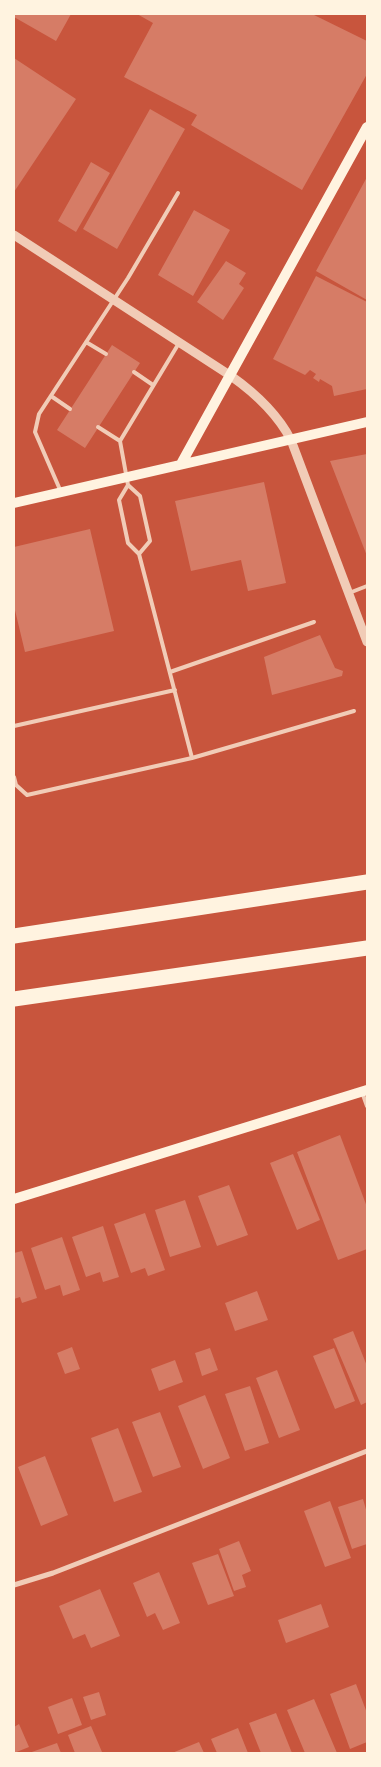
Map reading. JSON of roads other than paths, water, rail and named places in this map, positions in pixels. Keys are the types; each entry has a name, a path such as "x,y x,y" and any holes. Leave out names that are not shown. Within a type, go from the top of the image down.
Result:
{"highway":[{"path":"14,936 367,882"},
{"path":"14,999 367,948"}],"main road":[{"path":"181,464 367,127"},
{"path":"14,503 61,492 128,481 181,464 367,422"},
{"path":"14,1199 365,1091"}],"street":[{"path":"14,235 231,376 266,405 284,427 291,440 367,642"},
{"path":"14,1585 54,1573 367,1451"}],"lane":[{"path":"61,492 35,432 40,414 128,278 178,193"},
{"path":"86,342 106,354"},
{"path":"139,554 150,541 140,496 128,481 120,441 179,343"},
{"path":"134,372 153,386"},
{"path":"51,396 70,409"},
{"path":"98,427 120,441"},
{"path":"128,481 119,500 128,543 139,554 192,758"},
{"path":"349,593 367,586"},
{"path":"170,672 314,622"},
{"path":"14,726 175,690"},
{"path":"14,776 16,785 27,795 192,758 354,711"},
{"path":"365,1091 367,1106"}]}
